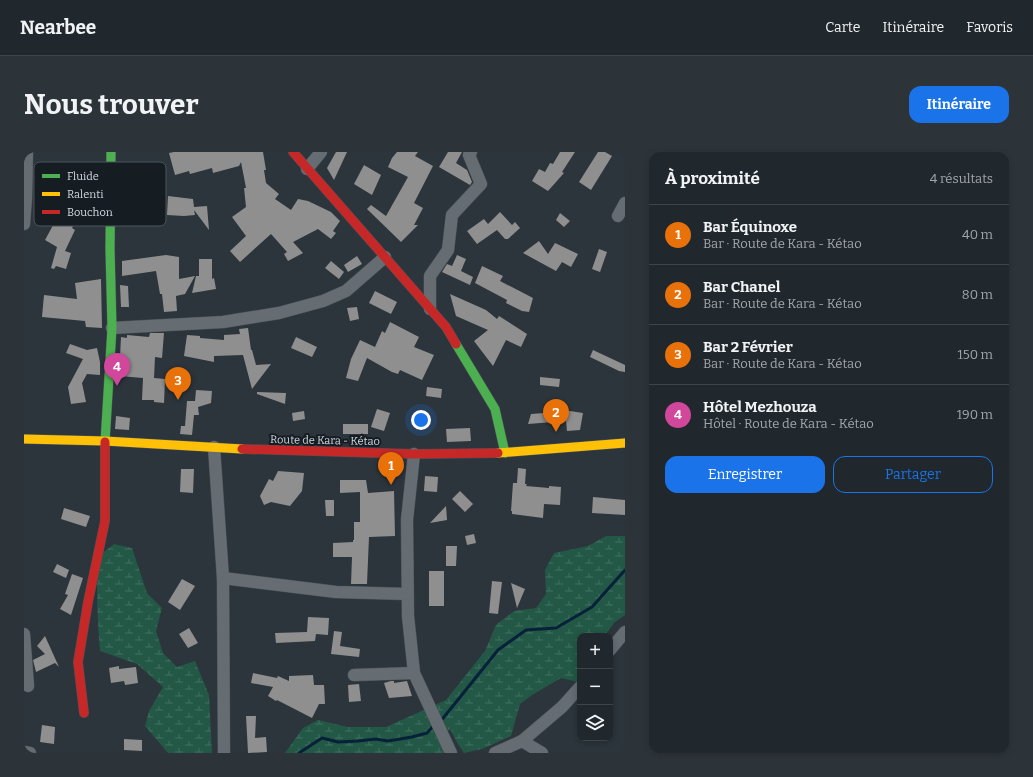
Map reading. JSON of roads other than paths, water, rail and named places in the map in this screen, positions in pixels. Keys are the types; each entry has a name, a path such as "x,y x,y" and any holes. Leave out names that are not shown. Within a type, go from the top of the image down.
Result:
{"street":[{"path":"24,224 27,152"},
{"path":"111,152 111,162"},
{"path":"293,152 446,327 495,408 505,453"},
{"path":"307,169 321,152"},
{"path":"430,309 430,276 448,250 452,215 481,184 468,155 471,152"},
{"path":"618,216 625,203"},
{"path":"84,713 78,662 88,602 105,521 105,441 112,328 110,226"},
{"path":"112,328 223,322 279,313 324,301 346,291 385,257"},
{"name":"Route de Kara - Kétao","path":"24,439 105,441 272,450 414,454 505,453 625,443"},
{"path":"214,447 223,578 224,753"},
{"path":"414,454 407,520 408,616 414,673 451,753"},
{"path":"223,578 336,592 408,594"},
{"path":"613,646 625,632"},
{"path":"24,634 28,686"},
{"path":"354,675 414,673"},
{"path":"494,753 522,741 562,707 577,690"},
{"path":"522,741 542,753"},
{"path":"24,752 30,753"}],"waterway":[{"path":"440,722 498,650 526,630 556,628 592,607 625,570"},
{"path":"299,753 322,738 338,742 376,739 388,741 427,733 435,724"}],"place":[{"name":"Hôtel Mezhouza","path":"117,386"},
{"name":"Bar 2 Février","path":"178,400"},
{"name":"Bar Chanel","path":"556,432"},
{"name":"Bar Équinoxe","path":"391,485"}]}
